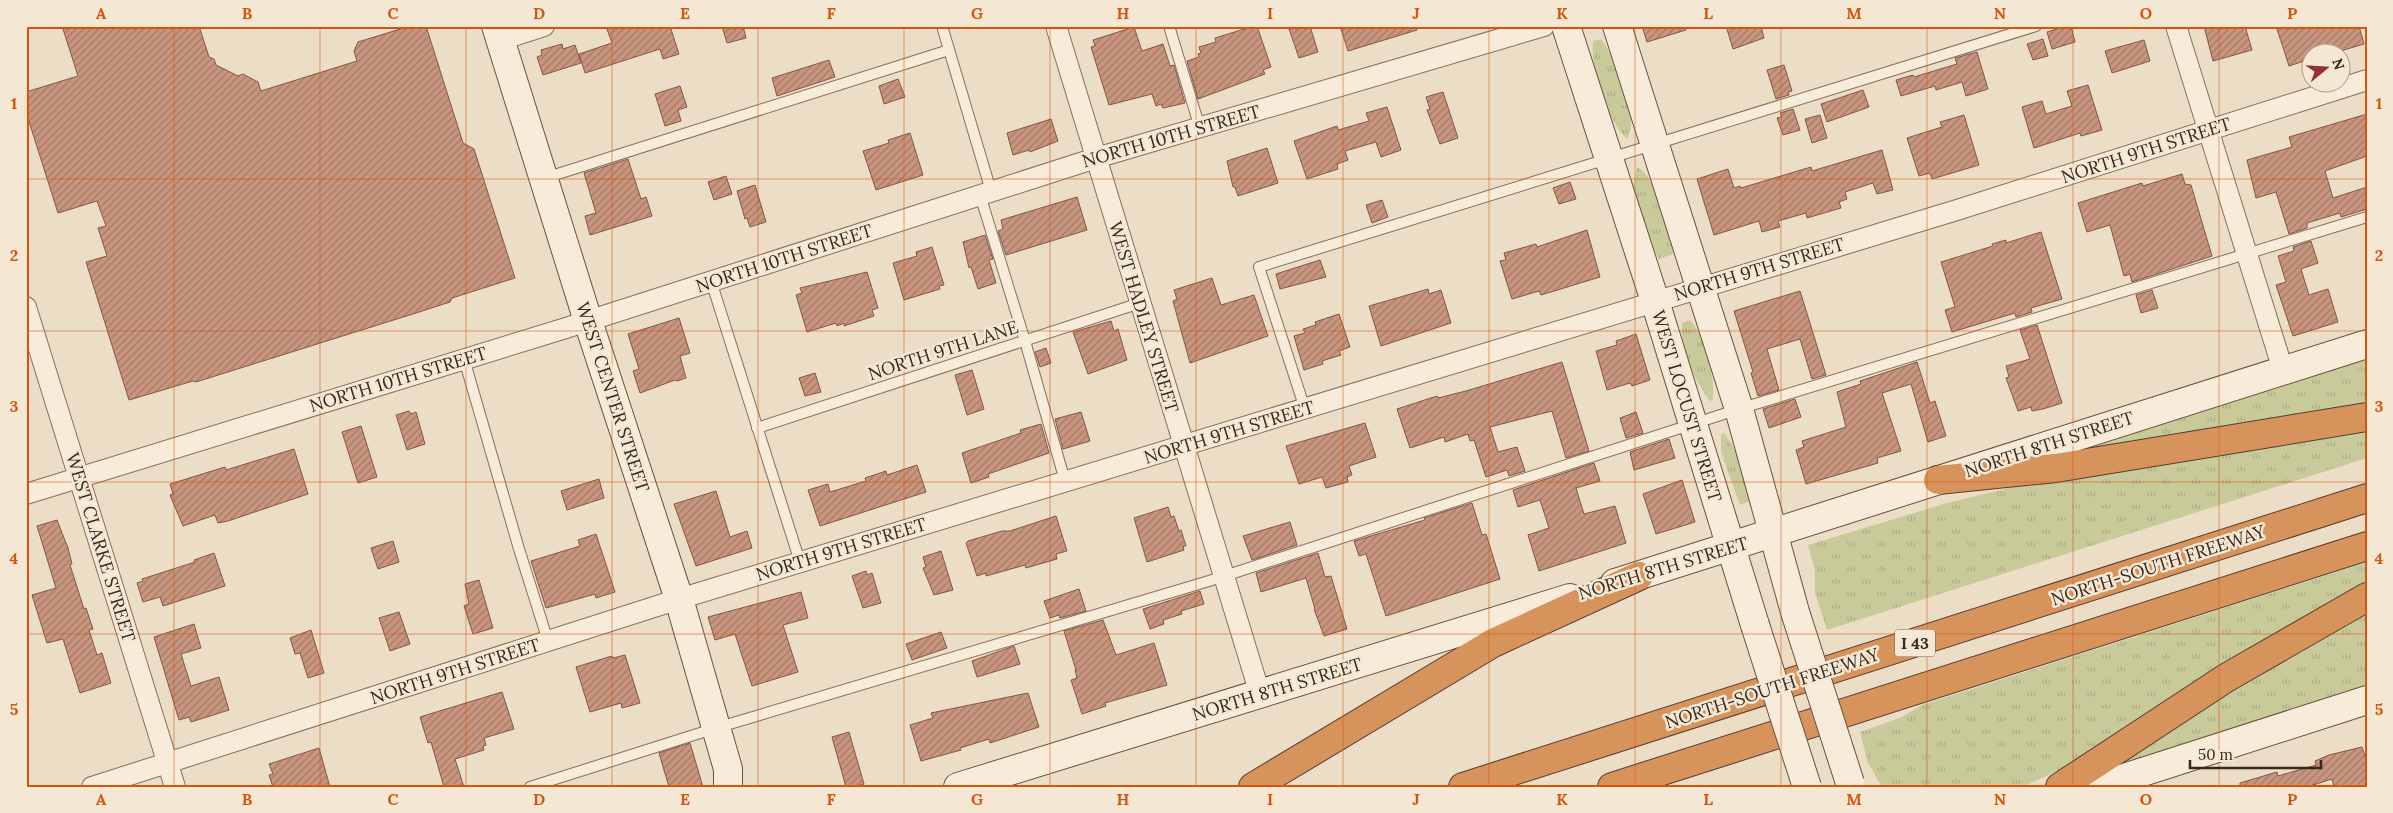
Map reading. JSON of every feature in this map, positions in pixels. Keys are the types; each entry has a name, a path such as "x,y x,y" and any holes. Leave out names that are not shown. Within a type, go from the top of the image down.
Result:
{"highway":[{"path":"1938,480 2056,468 2367,417"},
{"name":"NORTH-SOUTH FREEWAY","path":"1463,787 2367,498"},
{"name":"I 43","path":"1612,787 2367,546"},
{"path":"1254,787 1493,642 1639,576"},
{"path":"2060,787 2226,678 2367,597"}],"street":[{"path":"498,33 544,26"},
{"name":"WEST HADLEY STREET","path":"1056,26 1260,694"},
{"name":"NORTH 10TH STREET","path":"26,494 588,321 1096,158 1544,26"},
{"name":"WEST LOCUST STREET","path":"1566,26 1655,301 1807,787"},
{"path":"1617,26 1739,409 1796,612 1850,785"},
{"path":"2176,26 2283,370"},
{"name":"WEST CENTER STREET","path":"498,33 588,321 679,599 732,781"},
{"name":"NORTH 9TH STREET","path":"92,787 679,599 1183,444 1305,409 1957,210 2367,80"},
{"name":"WEST CLARKE STREET","path":"26,307 31,341 79,477 176,787"},
{"name":"NORTH 8TH STREET","path":"958,787 1639,576 2367,344"},
{"path":"2096,787 2367,700"}],"lane":[{"path":"942,26 1065,481"},
{"path":"1169,26 1200,128"},
{"path":"1305,409 1259,267 2036,26"},
{"path":"544,179 949,50"},
{"path":"530,787 716,728 1224,576 1739,409 2367,217"},
{"path":"711,282 800,562"},
{"name":"NORTH 9TH LANE","path":"757,428 1140,303"},
{"path":"464,359 519,549 548,641"}],"green space":[{"path":"1601,39 1616,67 1628,104 1631,123 1627,139 1607,107 1597,79 1594,65 1593,41"},
{"path":"1637,167 1651,182 1657,194 1669,232 1673,254 1659,259 1653,248 1633,190"},
{"path":"1690,320 1701,338 1709,358 1713,390 1713,400 1710,401 1689,364 1683,344 1682,323"},
{"path":"2367,358 2367,405 2087,452 2086,446"},
{"path":"2367,426 2367,458 1827,630 1815,593 1815,571 1808,545 1947,503 2017,486"},
{"path":"1724,433 1735,450 1754,500 1740,505 1721,452 1721,435"},
{"path":"2367,562 2367,582 2255,646 2058,771 2022,787 1882,787 1868,763 1860,732 1902,717 1922,705"},
{"path":"2367,605 2367,690 2149,758 2116,766 2114,761"}],"building":[{"path":"71,26 199,26 209,57 214,59 216,65 238,76 243,74 258,82 261,91 357,61 354,51 358,42 410,26 426,26 463,143 474,149 515,278 452,298 450,302 416,313 196,382 193,381 129,400 86,262 107,256 98,228 106,226 97,201 58,213 26,112 26,92 78,76 63,29"},
{"path":"616,26 670,26 679,54 663,59 660,49 585,73 579,54 612,43 607,29"},
{"path":"722,26 743,26 746,38 727,43"},
{"path":"1257,26 1271,67 1263,70 1265,74 1198,99 1187,61 1199,57 1198,54 1201,53 1199,47 1216,42 1215,38"},
{"path":"1288,26 1310,26 1318,52 1299,58"},
{"path":"1340,26 1417,26 1417,30 1348,51"},
{"path":"1642,26 1685,26 1686,30 1647,42"},
{"path":"1726,26 1761,26 1764,38 1733,49"},
{"path":"2071,26 2075,42 2052,49 2047,32"},
{"path":"2204,26 2245,26 2252,50 2213,61"},
{"path":"2276,26 2359,26 2364,44 2350,48 2350,42 2300,42 2300,62 2289,66"},
{"path":"1134,27 1142,51 1163,44 1170,66 1174,65 1185,103 1163,108 1161,104 1156,106 1152,94 1109,105 1091,47 1095,46 1093,40"},
{"path":"2043,39 2048,56 2033,60 2027,44"},
{"path":"2144,40 2150,61 2112,73 2105,51"},
{"path":"562,44 563,49 575,45 581,63 543,75 537,57 542,55 541,50"},
{"path":"1977,52 1988,89 1966,96 1962,82 1936,90 1935,86 1901,96 1896,80 1913,75 1914,77 1957,64 1955,58"},
{"path":"829,60 835,77 777,96 772,78"},
{"path":"1784,65 1792,91 1788,92 1789,95 1776,99 1767,70"},
{"path":"898,79 905,97 884,104 879,86"},
{"path":"2088,85 2102,130 2081,136 2080,133 2034,148 2022,107 2042,101 2046,114 2072,106 2067,91"},
{"path":"680,86 687,107 678,110 681,121 665,126 655,94"},
{"path":"1863,90 1869,107 1827,122 1821,104"},
{"path":"1443,92 1458,138 1440,144 1427,110 1430,109 1426,97"},
{"path":"1387,107 1401,150 1381,157 1376,142 1345,151 1348,160 1337,164 1338,169 1307,179 1294,141 1337,126 1338,130 1369,121 1366,113"},
{"path":"1793,109 1800,130 1783,135 1777,118 1782,117 1780,113"},
{"path":"2367,114 2367,156 2325,171 2333,198 2367,187 2367,209 2341,217 2340,213 2307,223 2307,228 2289,234 2276,192 2256,198 2247,160 2292,147 2289,137"},
{"path":"1820,115 1827,138 1812,143 1805,119"},
{"path":"1964,115 1979,165 1932,179 1930,173 1919,176 1907,138 1942,127 1940,122"},
{"path":"1051,119 1058,141 1030,152 1029,150 1013,155 1007,133"},
{"path":"910,133 923,175 876,190 863,151 889,143 888,140"},
{"path":"1267,148 1278,183 1238,196 1235,187 1233,187 1227,161"},
{"path":"1882,150 1893,190 1877,194 1873,183 1845,192 1847,199 1839,202 1841,208 1807,218 1806,213 1778,221 1780,227 1762,232 1759,221 1714,235 1697,179 1728,169 1734,188 1740,186 1741,188 1811,167 1812,171"},
{"path":"628,159 641,199 646,197 652,216 590,235 585,216 596,213 584,173"},
{"path":"2182,174 2185,184 2191,185 2212,256 2132,282 2130,274 2124,276 2110,225 2087,232 2078,203 2142,183 2143,186"},
{"path":"726,176 732,194 714,200 708,182"},
{"path":"1570,182 1576,199 1559,204 1553,188"},
{"path":"755,185 766,222 750,227 747,218 745,219 737,191"},
{"path":"1077,197 1087,230 1006,255 998,231 1003,229 1001,220"},
{"path":"1382,200 1388,217 1372,223 1366,205"},
{"path":"1587,230 1600,277 1541,295 1539,291 1512,299 1500,261 1506,260 1504,253 1536,244 1537,247"},
{"path":"2041,232 2062,299 2031,308 2032,312 2016,317 2015,313 1952,332 1945,310 1955,307 1941,262 1993,246 1992,244 2006,240 2006,243"},
{"path":"985,235 993,259 989,260 996,283 978,289 971,267 969,268 963,242"},
{"path":"2311,241 2318,263 2301,269 2309,295 2328,289 2338,322 2293,336 2276,285 2286,282 2278,256 2294,251 2293,247"},
{"path":"932,247 944,285 939,286 940,289 904,300 893,263 917,256 916,252"},
{"path":"1320,260 1326,277 1280,289 1276,274"},
{"path":"867,272 878,308 872,310 874,316 844,326 844,323 837,326 836,323 807,332 796,295 802,293 800,288"},
{"path":"1212,278 1221,305 1254,295 1268,336 1190,363 1173,301 1177,299 1174,290"},
{"path":"1428,289 1429,294 1441,290 1451,323 1381,346 1369,306"},
{"path":"2152,290 2158,308 2141,313 2136,295"},
{"path":"1800,291 1826,375 1812,379 1800,339 1767,349 1779,390 1758,396 1751,373 1753,372 1734,311"},
{"path":"1339,314 1350,347 1339,351 1341,355 1322,361 1323,364 1304,370 1294,336 1305,333 1303,329 1316,325 1315,322"},
{"path":"679,318 690,353 680,356 686,378 675,380 640,393 633,371 639,369 628,334"},
{"path":"1111,321 1114,331 1118,329 1127,360 1088,374 1073,332"},
{"path":"2037,325 2062,403 2032,411 2031,407 2018,411 2006,378 2009,377 2006,366 2030,359 2020,330"},
{"path":"1636,334 1650,380 1632,386 1630,383 1607,390 1596,351 1617,345 1616,341"},
{"path":"1046,348 1051,363 1040,367 1035,352"},
{"path":"1562,362 1589,451 1566,458 1552,411 1490,427 1498,452 1517,447 1525,471 1509,476 1507,470 1486,477 1474,440 1470,441 1468,434 1445,442 1444,437 1410,448 1397,409 1437,396 1438,398 1466,391"},
{"path":"1917,362 1930,403 1935,401 1946,436 1928,442 1911,384 1882,393 1901,451 1877,458 1878,463 1806,484 1796,450 1804,447 1802,441 1846,427 1837,392 1861,384 1860,381"},
{"path":"972,370 984,409 967,415 955,375"},
{"path":"815,373 821,392 805,396 799,378"},
{"path":"1795,399 1801,417 1769,428 1763,409"},
{"path":"409,411 411,414 416,412 425,444 407,450 396,415"},
{"path":"1081,412 1090,441 1063,449 1055,419"},
{"path":"1636,412 1643,433 1626,438 1620,418"},
{"path":"1365,423 1376,457 1349,466 1352,475 1347,477 1348,482 1326,488 1322,477 1299,484 1286,446"},
{"path":"1041,424 1049,453 988,474 989,477 971,483 962,453 1021,433 1020,430"},
{"path":"361,426 377,477 358,483 342,432"},
{"path":"1669,439 1675,458 1634,470 1630,452"},
{"path":"294,449 308,494 228,521 218,523 215,515 183,526 170,495 173,494 170,484 225,467 226,470"},
{"path":"1594,463 1600,481 1576,488 1584,514 1615,506 1626,543 1539,571 1528,535 1549,528 1540,500 1518,507 1513,490"},
{"path":"917,465 926,492 820,526 808,490 828,484 830,492 866,481 865,478 886,471 887,475"},
{"path":"599,479 604,498 567,510 561,491"},
{"path":"1682,480 1695,522 1656,534 1643,494"},
{"path":"716,491 730,537 747,531 752,548 696,566 674,504"},
{"path":"1472,503 1482,535 1486,534 1500,579 1386,616 1366,554 1359,556 1354,541 1425,520 1424,518"},
{"path":"1168,507 1171,517 1174,516 1179,531 1181,530 1186,546 1183,546 1184,550 1147,562 1134,518"},
{"path":"1056,516 1067,551 1056,554 1057,559 1026,568 1025,565 986,576 986,573 977,576 966,543 968,541 1002,531 1010,531"},
{"path":"57,520 68,548 72,564 70,565 84,609 86,608 93,629 89,630 97,655 102,653 111,683 80,693 63,639 47,643 32,595 56,588 37,526"},
{"path":"1290,522 1297,545 1252,560 1243,536"},
{"path":"596,534 615,592 596,598 595,594 546,608 531,561 580,546 578,540"},
{"path":"393,541 399,562 378,569 371,548"},
{"path":"941,551 953,590 934,595 923,568 926,567 923,557"},
{"path":"214,553 225,586 163,606 160,597 143,602 137,583 143,581 142,579 195,562 194,560"},
{"path":"1318,553 1325,577 1331,576 1347,629 1324,636 1314,609 1306,578 1261,592 1256,573"},
{"path":"866,571 867,575 872,573 881,603 863,608 852,576"},
{"path":"479,580 493,628 473,634 464,606 469,604 465,584"},
{"path":"1079,589 1086,611 1060,618 1059,615 1050,618 1044,601"},
{"path":"1200,591 1204,604 1181,611 1182,614 1163,620 1164,624 1150,629 1143,609"},
{"path":"801,592 808,618 783,625 798,672 752,686 735,634 715,640 708,617"},
{"path":"399,612 410,644 390,651 379,618"},
{"path":"1103,620 1116,655 1154,643 1167,685 1105,703 1106,706 1082,714 1071,680 1077,678 1076,670 1064,631"},
{"path":"194,624 201,648 181,654 191,686 219,677 229,710 191,722 189,717 179,720 154,637"},
{"path":"311,630 324,673 308,678 300,653 295,654 290,638"},
{"path":"941,632 947,648 912,660 906,644"},
{"path":"1014,646 1020,664 977,677 972,661"},
{"path":"625,655 640,703 622,708 621,703 590,712 576,667 612,656 613,658"},
{"path":"502,692 514,729 484,738 486,745 483,746 484,750 455,759 464,787 444,787 431,742 428,743 420,717"},
{"path":"1028,693 1039,727 990,743 989,739 960,748 961,750 921,761 910,725 933,718 931,713"},
{"path":"849,732 864,784 853,787 846,787 832,737"},
{"path":"690,743 703,787 669,787 659,753"},
{"path":"2362,747 2367,762 2367,787 2334,787 2332,779 2307,787 2240,787 2240,783 2277,772 2278,776 2316,765 2315,761 2329,755"},
{"path":"319,748 330,787 273,787 269,775 273,774 269,764"}]}
